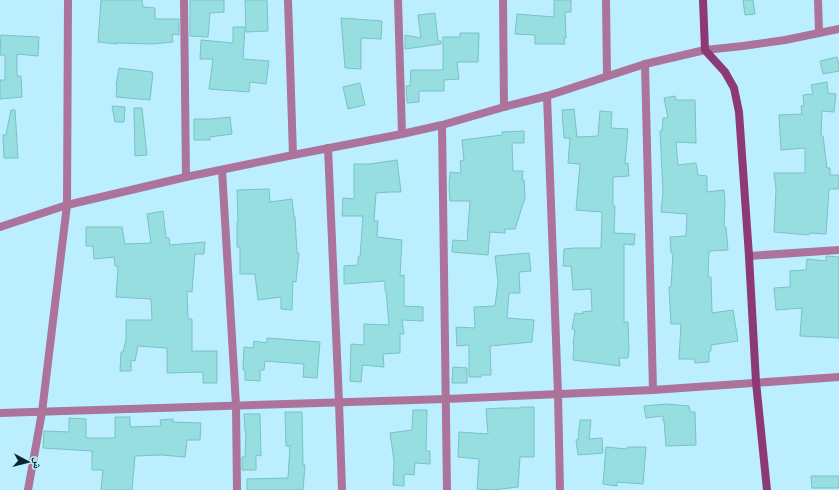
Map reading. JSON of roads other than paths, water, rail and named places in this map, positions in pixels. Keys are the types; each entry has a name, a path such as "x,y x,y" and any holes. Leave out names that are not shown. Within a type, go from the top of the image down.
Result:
{"street":[{"path":"28,490 42,412 67,205 68,0"},
{"path":"184,0 186,177"},
{"path":"288,0 293,155"},
{"path":"398,0 402,134"},
{"path":"503,0 504,107"},
{"path":"606,0 607,76"},
{"path":"703,0 705,50 725,72 734,88 739,112 756,382 767,490"},
{"path":"818,0 819,33"},
{"path":"0,227 67,205 186,177 442,125 547,96 645,64 705,50 785,40 839,29"},
{"path":"645,64 653,390"},
{"path":"547,96 560,490"},
{"path":"442,125 447,490"},
{"path":"328,148 342,490"},
{"path":"222,170 236,405 237,490"},
{"path":"749,256 839,250"},
{"path":"0,413 446,399 653,390 839,377"}]}
